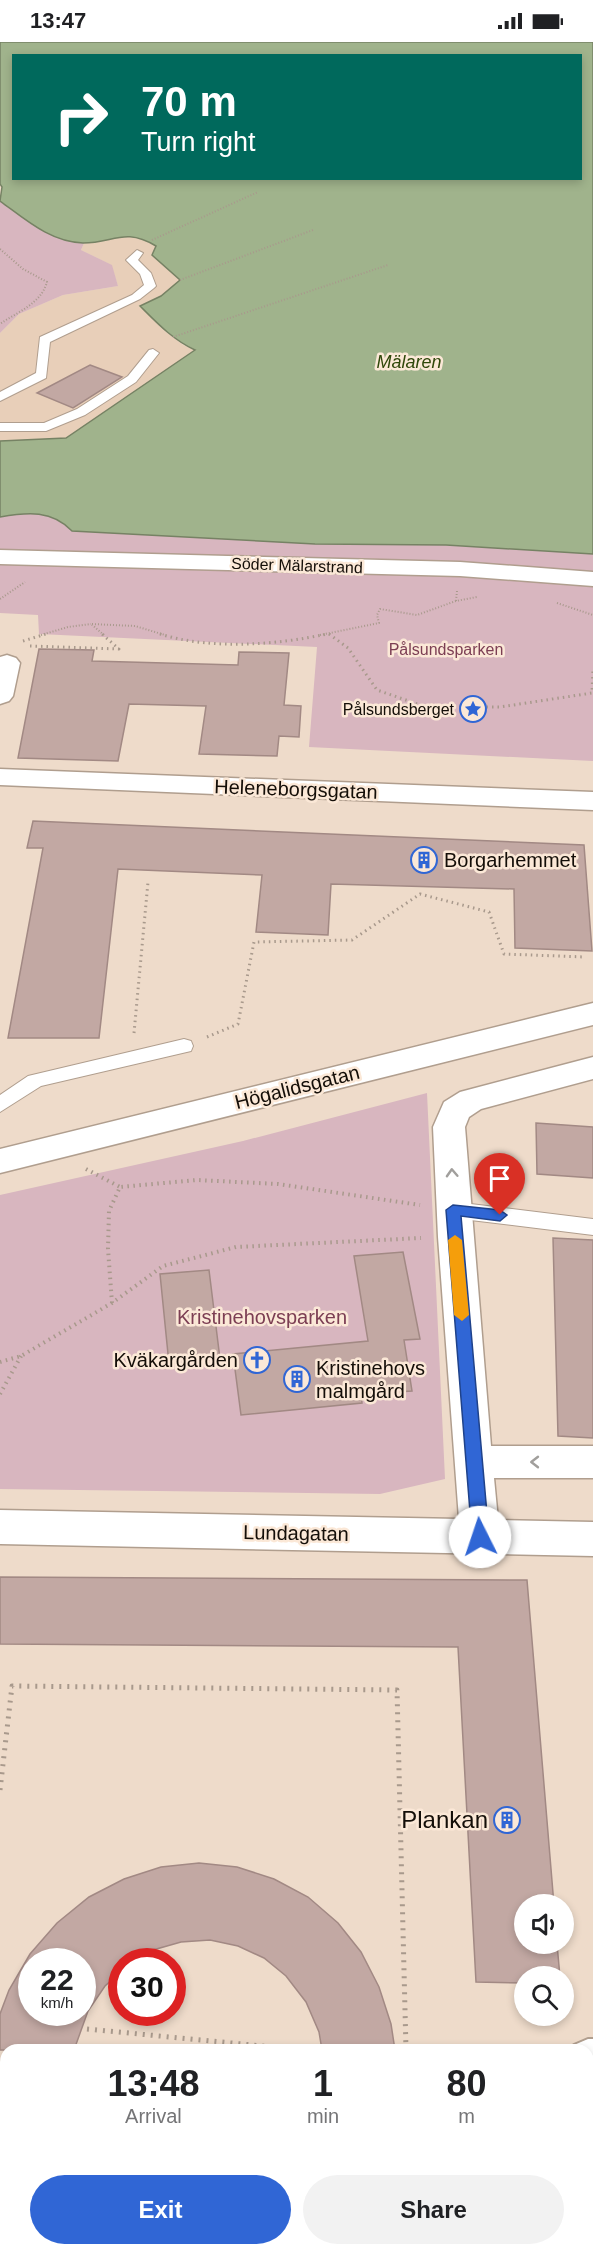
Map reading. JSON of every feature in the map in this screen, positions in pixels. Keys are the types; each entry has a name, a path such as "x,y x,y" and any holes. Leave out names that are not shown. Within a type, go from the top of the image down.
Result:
{"street":[{"name":"Söder Mälarstrand","path":"0,557 460,569 593,579"},
{"path":"0,696 7,663"},
{"name":"Heleneborgsgatan","path":"0,777 593,801"},
{"name":"Högalidsgatan","path":"0,1161 593,1014"},
{"path":"480,1537 454,1223 449,1127 455,1110 471,1100 593,1068"},
{"path":"475,1462 593,1462"},
{"name":"Lundagatan","path":"0,1527 593,1539"}],"lane":[{"path":"0,397 42,375 44,340 136,297 150,286 145,273 132,260 137,253"},
{"path":"0,428 53,425 81,412 132,379 153,353"},
{"path":"0,1105 35,1081 184,1046"},
{"path":"454,1223 593,1227"}],"path":[{"path":"148,242 258,192"},
{"path":"180,280 313,230"},
{"path":"0,249 23,269 47,282 46,287 30,306 14,313 0,324"},
{"path":"173,337 388,265"},
{"path":"0,599 25,582 27,575"},
{"path":"22,642 68,627 91,624 135,626 183,641 283,643 379,623 377,615 380,609 388,608 405,615 423,615 456,601"},
{"path":"41,646 119,650 91,624"},
{"path":"328,633 348,648 377,690 426,707 500,707 592,693 593,669"},
{"path":"132,1058 148,882"},
{"path":"184,1046 238,1024 254,942 352,940 420,894 489,912 504,954 585,957"},
{"path":"82,1168 120,1187 197,1180 278,1184 454,1223"},
{"path":"112,1303 108,1249 109,1211 120,1187"},
{"path":"0,1362 21,1356 112,1303 163,1266 236,1247 454,1223"},
{"path":"0,1394 21,1356"},
{"path":"0,1790 12,1686 397,1690 406,2044"},
{"path":"87,2029 242,2044"}],"shaded area":[{"path":"122,235 141,237 156,246 152,255 180,280 161,296 141,306 162,329 183,345 196,350 66,438 0,441 0,333 19,314 63,295 118,286 111,265 81,250 84,243"}],"green space":[{"path":"0,201 39,228 84,243 81,250 112,265 118,286 63,295 19,314 0,333"},
{"name":"Pålsundsparken","path":"31,512 60,519 72,531 315,544 446,545 593,554 593,761 309,747 317,647 39,634 38,615 0,613 0,517"},
{"name":"Kristinehovsparken","path":"427,1093 445,1479 380,1494 0,1489 0,1195 243,1141"}],"water":[{"name":"Mälaren","path":"0,42 593,42 593,554 446,545 315,544 72,531 56,519 39,514 0,517 0,441 66,438 195,350 172,336 140,306 161,296 180,280 152,255 156,246 145,240 127,237 83,243 60,239 38,228 0,201 2,187 0,184"}],"building":[{"path":"90,365 122,377 73,408 37,393"},
{"path":"39,649 94,650 92,661 238,665 239,652 289,653 284,705 301,706 299,737 279,736 277,756 199,754 206,706 129,704 118,761 18,758"},
{"path":"33,821 584,845 592,951 515,948 514,889 331,884 328,935 256,932 262,875 118,869 99,1038 8,1038 43,848 27,848"},
{"path":"536,1123 593,1127 593,1178 537,1174"},
{"path":"553,1238 593,1240 593,1438 558,1436"},
{"path":"403,1252 420,1339 404,1340 412,1391 361,1394 362,1403 241,1415 233,1354 368,1341 354,1256"},
{"path":"209,1270 220,1359 169,1364 160,1274"},
{"name":"Plankan","path":"0,1577 527,1580 553,1894 514,1894 514,1954 558,1954 559,1966 514,1966 514,1983 476,1982 458,1647 0,1644"},
{"path":"199,1863 237,1867 274,1879 308,1897 338,1923 361,1952 379,1987 391,2024 394,2044 321,2044 319,2032 306,2002 286,1976 264,1958 238,1946 210,1940 181,1942 160,1948 108,1948 108,1983 96,1999 96,1948 35,1948 57,1923 89,1897 124,1879 161,1867"},
{"path":"18,1975 18,2026 83,2026 76,2044 0,2044 0,2014"}],"slow traffic":[{"path":"455,1240 462,1315"}],"place":[{"name":"Pålsundsberget","path":"473,709"},
{"name":"Borgarhemmet","path":"424,860"},
{"name":"Kväkargården","path":"257,1360"},
{"name":"Kristinehovs malmgård","path":"297,1379"},
{"name":"Plankan","path":"507,1820"}],"route":[{"path":"480,1537 453,1210 500,1215"}]}
